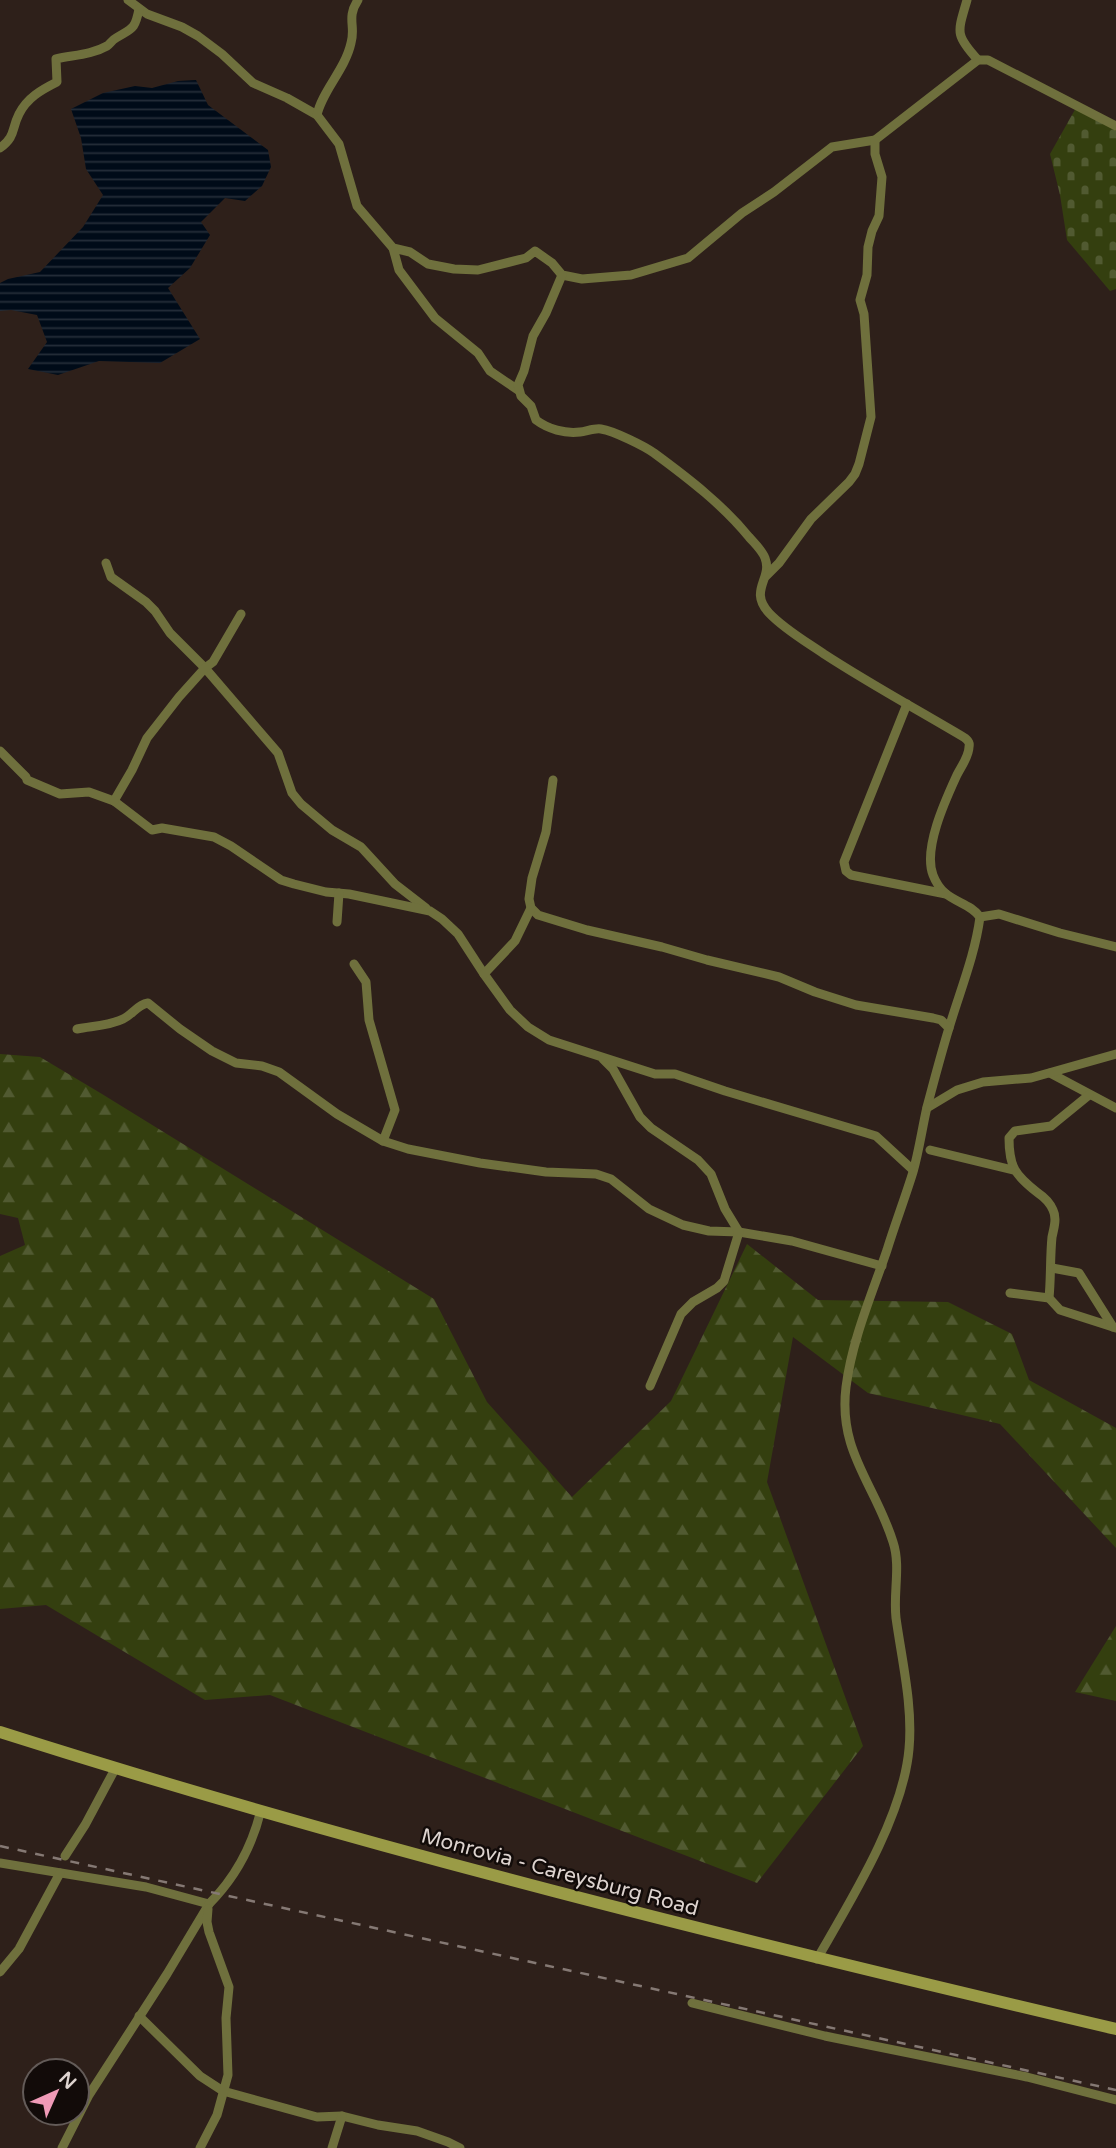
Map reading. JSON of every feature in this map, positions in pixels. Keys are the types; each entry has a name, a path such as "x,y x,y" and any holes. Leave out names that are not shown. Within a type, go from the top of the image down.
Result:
{"main road":[{"name":"Monrovia - Careysburg Road","path":"0,1732 191,1792 563,1894 817,1959 1116,2029"}],"street":[{"path":"128,0 141,14 183,27 198,36 222,54 248,80 317,115 339,144 357,206 393,248 399,270 435,318 478,354 490,370 518,390 531,405 533,416 546,426 576,433 601,429 635,442 654,453 719,505 740,526 764,556 766,576"},
{"path":"317,115 320,103 346,60 352,41 352,9 358,0"},
{"path":"967,0 958,30 965,46 978,60"},
{"path":"0,148 10,140 19,114 31,98 57,82 57,60 106,46 129,32 141,14"},
{"path":"393,248 410,252 428,264 478,270 526,258 534,251 552,263 562,275 582,279 631,275 688,258 742,213 832,147 874,140 978,60 988,60 1116,126"},
{"path":"817,1959 862,1881 884,1833 902,1789 909,1751 910,1717 895,1605 895,1546 850,1444 844,1417 846,1385 854,1350 913,1170 949,1028 976,944 980,917 973,909 954,901 946,894 933,876 931,855 940,817 970,748 969,743 965,738 799,638 768,612 760,599 761,584 766,576 811,520 855,474 871,417 864,314 860,300 867,275 868,247 879,216 882,177 874,140"},
{"path":"518,390 533,336 562,275"},
{"path":"106,563 111,577 155,611 170,633 205,668 278,753 292,793 301,804 332,830 361,846 395,884 458,934 510,1010 528,1027 549,1040 602,1057 614,1065 655,1074 675,1074 876,1136 913,1170"},
{"path":"114,802 146,738 213,662 241,614"},
{"path":"907,704 844,862 846,871 851,875 946,894"},
{"path":"0,751 27,779 60,794 89,792 114,802 152,830 162,828 214,837 232,846 281,880 327,892 430,911"},
{"path":"553,780 546,832 529,899 531,908 538,915 587,930 779,977 856,1005 941,1020 949,1028"},
{"path":"337,922 339,893"},
{"path":"484,974 515,941 531,908"},
{"path":"980,917 999,914 1116,947"},
{"path":"354,964 366,982 369,1020 395,1110 383,1141"},
{"path":"77,1029 124,1019 142,1004 148,1003 212,1051 236,1063 262,1066 279,1072 337,1114 383,1141 408,1149 480,1163 546,1172 596,1174 611,1180 649,1209 683,1225 709,1231 739,1232 792,1241 882,1266"},
{"path":"927,1108 957,1090 983,1082 1031,1078 1115,1052"},
{"path":"614,1065 640,1117 651,1128 698,1160 711,1174 725,1209 739,1232 724,1280 717,1289 693,1302 681,1314 650,1386"},
{"path":"1050,1073 1116,1108"},
{"path":"1049,1298 1054,1210 1045,1198 1013,1170 1009,1138 1015,1131 1051,1126 1089,1096"},
{"path":"930,1150 1013,1170"},
{"path":"1052,1268 1079,1273 1114,1327"},
{"path":"1010,1293 1049,1298 1060,1310 1114,1327"},
{"path":"65,1856 115,1769"},
{"path":"62,2148 89,2095 209,1904 226,1887 249,1850 261,1810"},
{"path":"0,1863 146,1887 209,1904"},
{"path":"0,1972 19,1949 60,1873"},
{"path":"200,2148 217,2115 228,2075 226,2018 230,1994 207,1923 209,1904"},
{"path":"692,2003 825,2036 1027,2077 1116,2099"},
{"path":"139,2016 200,2076 223,2091 317,2117 342,2116 417,2131 460,2148"},
{"path":"332,2148 342,2116"}],"green space":[{"path":"1077,106 1116,128 1116,289 1110,291 1067,240 1050,154"},
{"path":"0,1054 40,1057 434,1299 487,1402 572,1497 671,1401 747,1244 818,1300 948,1302 1012,1334 1029,1380 1116,1428 1116,1548 1000,1424 868,1393 793,1337 767,1482 863,1746 757,1883 270,1695 205,1700 46,1605 0,1609 0,1256 25,1245 18,1218 0,1214"},
{"path":"1116,1626 1116,1701 1075,1692"}],"water":[{"path":"196,80 208,105 268,150 271,167 262,186 245,201 225,198 201,222 210,235 190,268 168,288 200,339 160,363 99,361 58,375 28,369 47,342 37,315 11,310 0,311 0,283 40,272 83,227 103,195 86,169 81,138 71,109 103,93 135,86 152,88 178,81"}],"railway":[{"path":"0,1846 1116,2090"}]}
